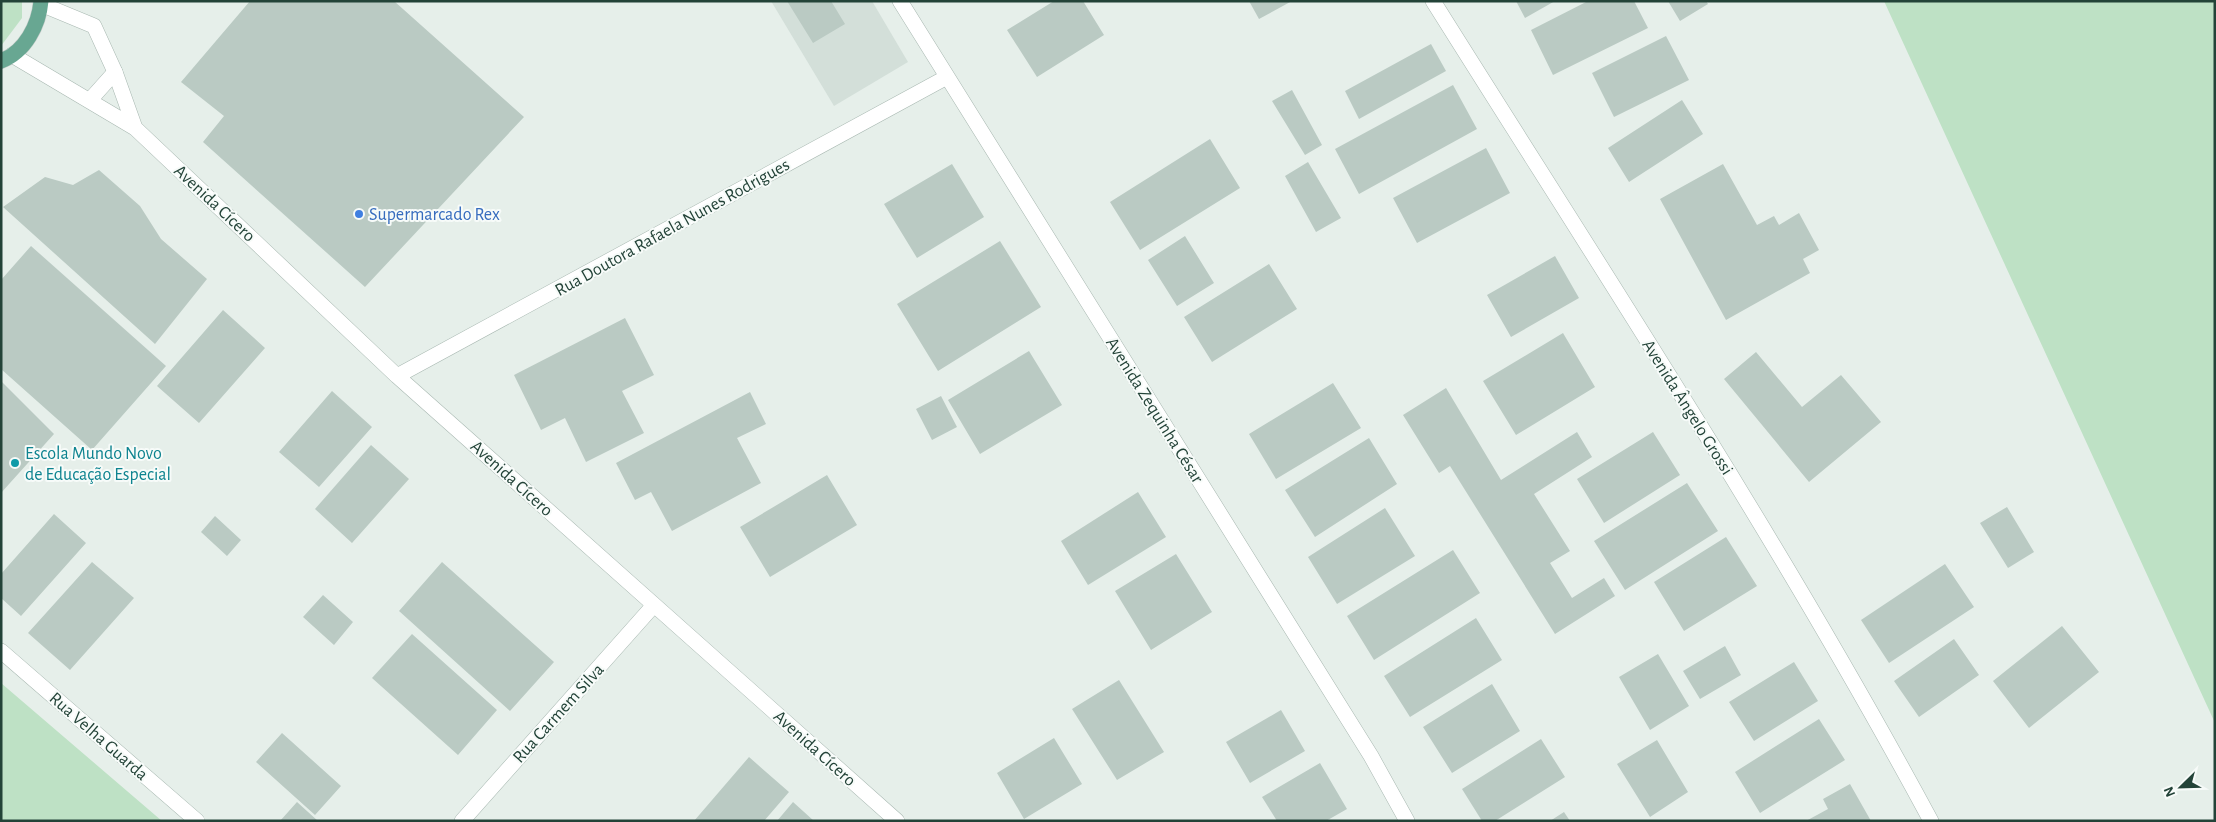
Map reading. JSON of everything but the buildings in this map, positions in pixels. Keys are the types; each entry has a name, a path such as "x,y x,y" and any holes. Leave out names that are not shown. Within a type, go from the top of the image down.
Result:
{"main road":[{"path":"5,60 27,41 36,23 41,2"}],"street":[{"name":"Avenida Zequinha César","path":"900,1 1370,756 1407,821"},
{"name":"Avenida Ângelo Grossi","path":"1433,1 1756,516 1874,716 1931,821"},
{"name":"Avenida Cícero","path":"41,2 94,26 115,72 135,128"},
{"name":"Avenida Cícero","path":"5,60 90,100 135,128 397,376 897,821"},
{"path":"90,100 115,72"},
{"name":"Rua Doutora Rafaela Nunes Rodrigues","path":"397,376 946,77"},
{"name":"Rua Carmem Silva","path":"462,821 654,605"},
{"name":"Rua Velha Guarda","path":"1,651 197,821"}],"shaded area":[{"path":"771,1 872,1 908,62 834,106"}],"green space":[{"path":"1,1 22,1 22,18 1,46"},
{"path":"1884,1 2215,1 2215,723"},
{"path":"1,683 162,821 1,821"}],"place":[{"name":"Supermarcado Rex","path":"359,214"},
{"name":"Escola Mundo Novo de Educação Especial","path":"15,463"}]}
